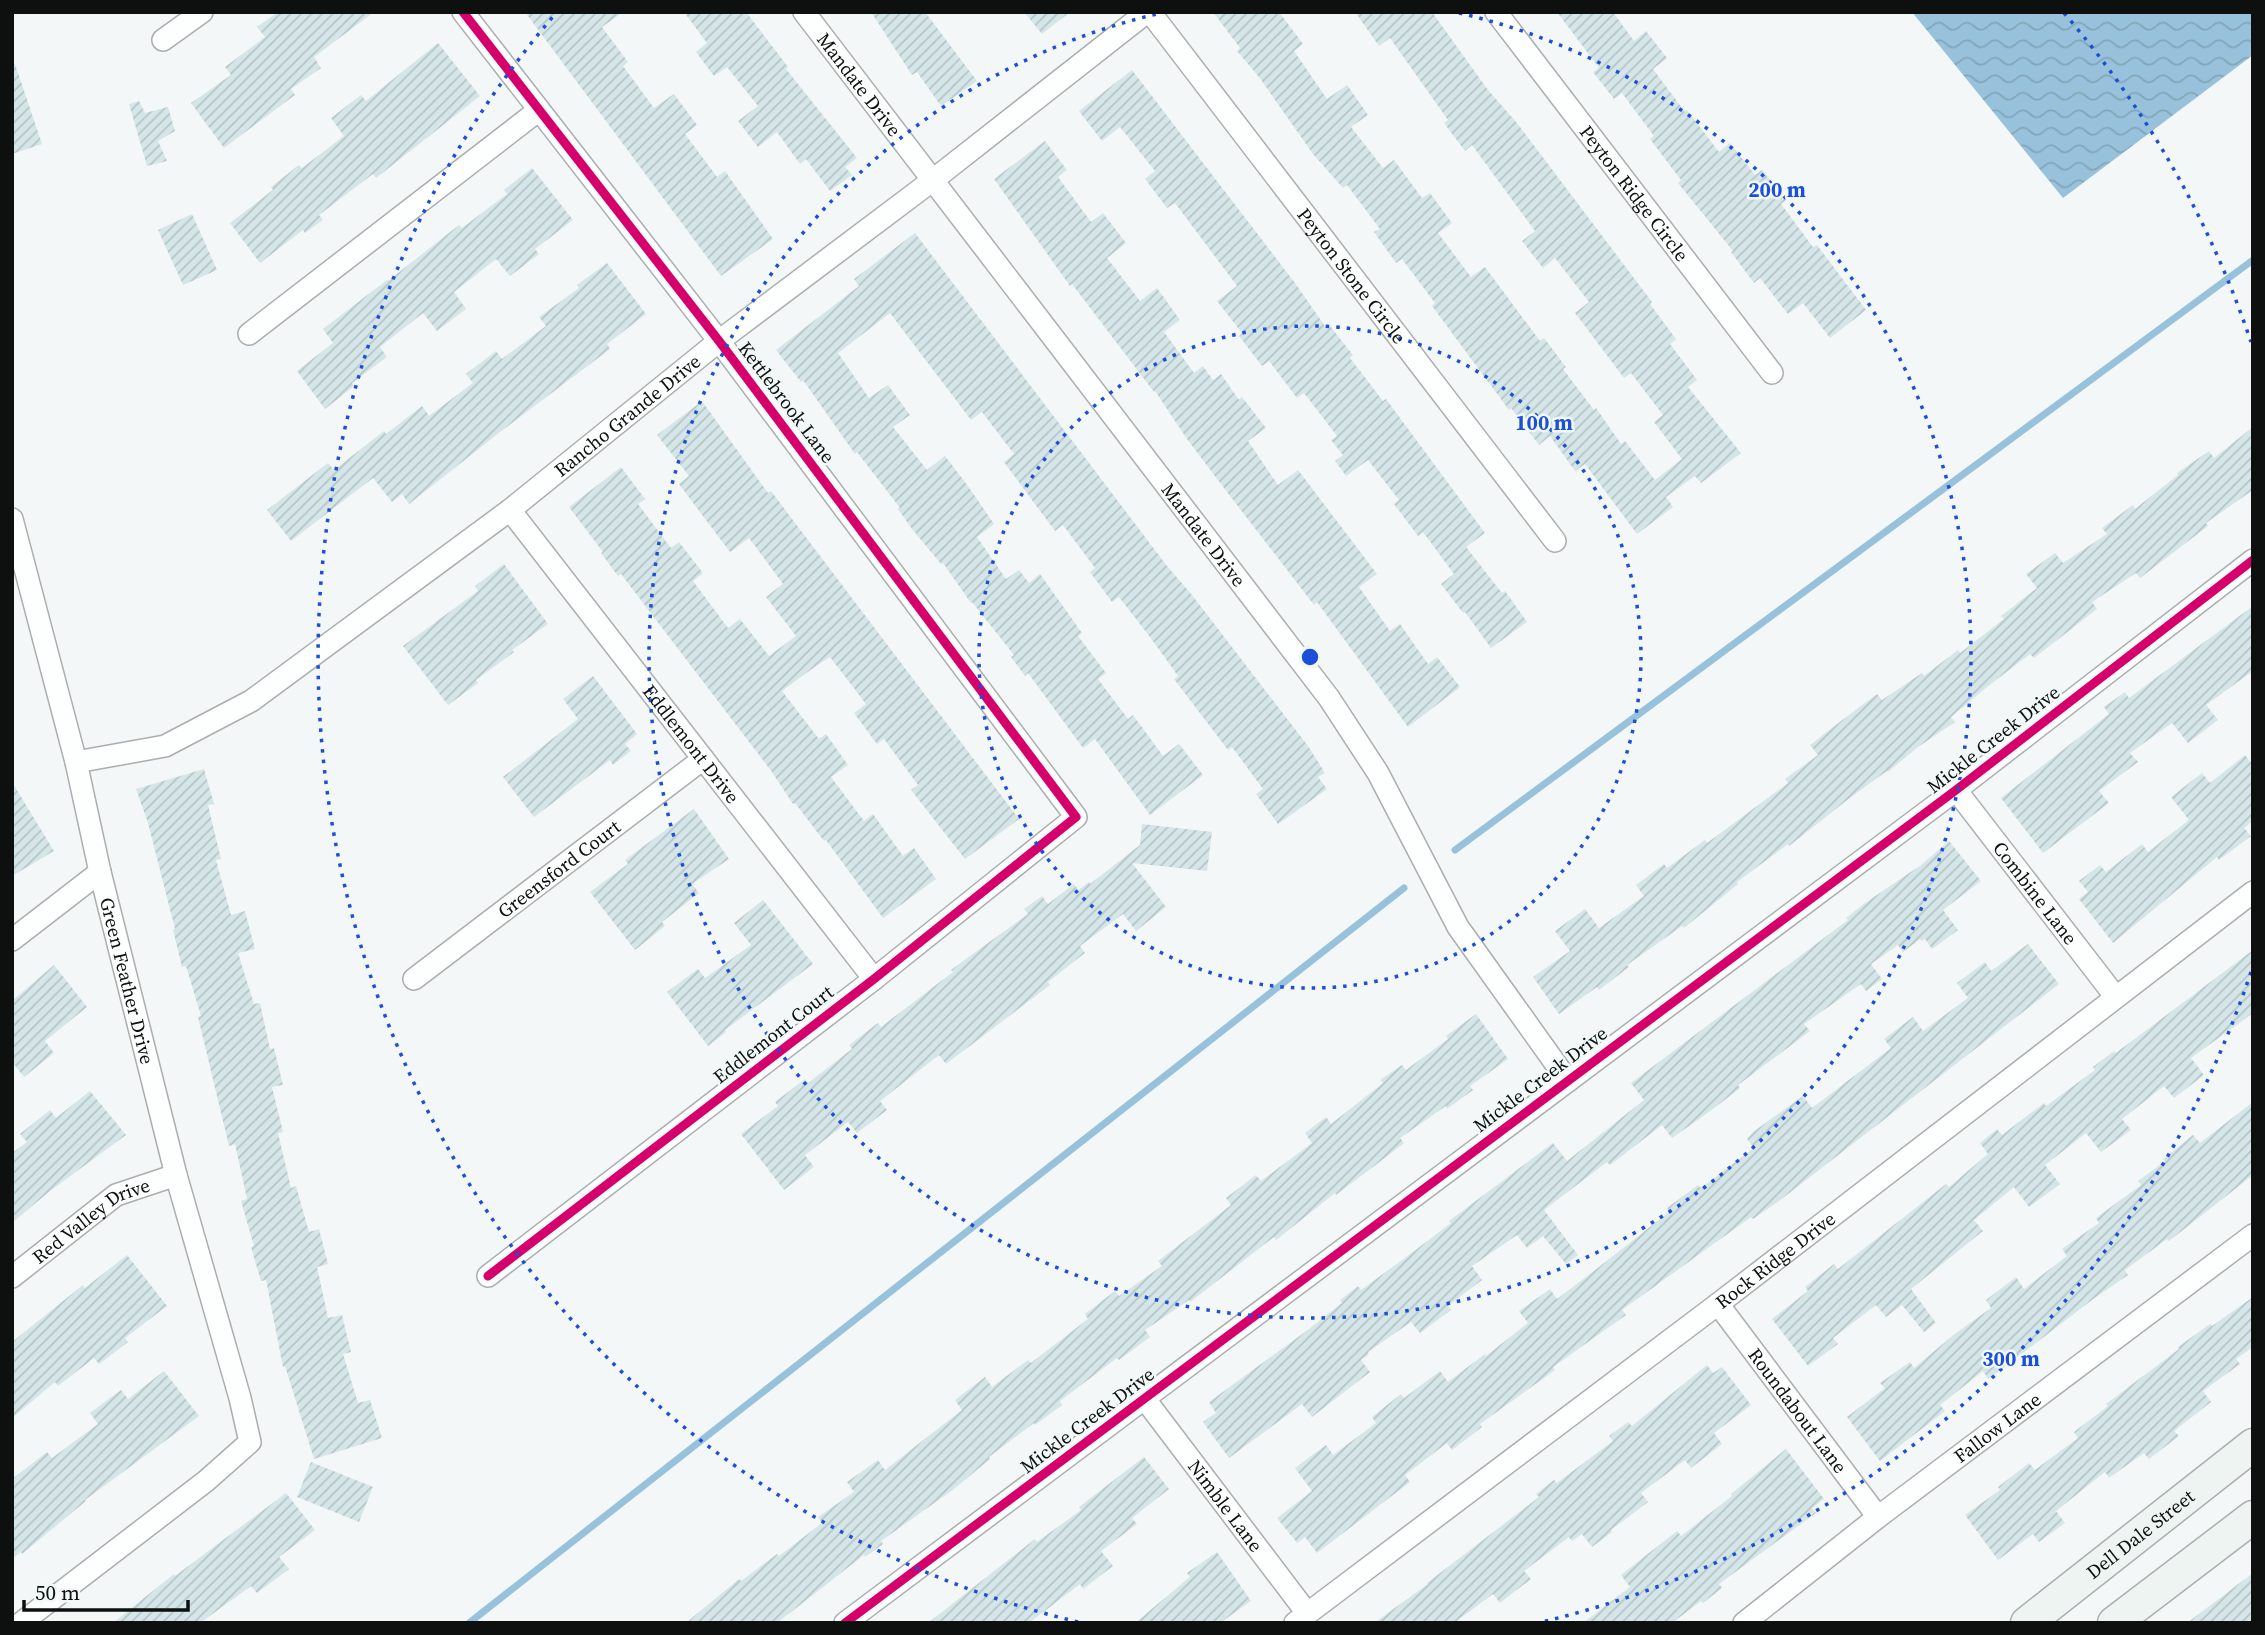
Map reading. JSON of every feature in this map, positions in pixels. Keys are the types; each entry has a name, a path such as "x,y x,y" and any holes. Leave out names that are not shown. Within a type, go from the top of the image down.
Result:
{"main road":[{"name":"Dell Dale Street","path":"2027,1623 2253,1445"},
{"path":"2114,1623 2253,1517"}],"street":[{"path":"163,40 201,12"},
{"name":"Kettlebrook Lane","path":"463,12 719,341 1076,817"},
{"name":"Mandate Drive","path":"804,12 1346,722 1378,774 1458,927 1568,1080"},
{"name":"Rancho Grande Drive","path":"76,762 165,746 251,701 510,510 719,341 933,180 1148,12"},
{"name":"Peyton Stone Circle","path":"1148,12 1555,541"},
{"name":"Peyton Ridge Circle","path":"1496,12 1772,373"},
{"path":"249,334 539,110"},
{"name":"Eddlemont Drive","path":"510,510 874,979"},
{"name":"Green Feather Drive","path":"12,519 17,557 76,762 100,872 176,1175 240,1398 250,1442 206,1481 21,1623"},
{"name":"Mickle Creek Drive","path":"845,1623 1956,790 2253,560"},
{"name":"Greensford Court","path":"414,979 703,759"},
{"name":"Combine Lane","path":"1956,790 2115,996"},
{"name":"Eddlemont Court","path":"488,1276 874,979 1076,817"},
{"path":"12,940 100,872"},
{"name":"Rock Ridge Drive","path":"1301,1618 1718,1304 2253,892"},
{"name":"Red Valley Drive","path":"12,1277 116,1195 176,1175"},
{"name":"Fallow Lane","path":"1744,1623 1878,1517 2253,1235"},
{"name":"Roundabout Lane","path":"1718,1304 1878,1517"},
{"name":"Nimble Lane","path":"1144,1398 1301,1618"}],"water":[{"path":"1912,12 2253,12 2253,55 2063,198"}],"building":[{"path":"278,12 374,12 314,57 321,68 291,89 295,95 224,148 191,103 231,75 225,67 265,37 257,27"},
{"path":"525,12 623,12 602,27 628,62 623,66 654,108 674,94 697,125 685,134 717,177 725,171 773,239 721,276"},
{"path":"684,12 746,12 788,67 786,69 857,158 845,167 852,175 830,191 806,159 800,164 777,132 758,147 738,121 758,106 727,67 714,76 696,52 707,43"},
{"path":"871,12 925,12 977,81 941,106 917,72 912,75"},
{"path":"1024,12 1070,12 1042,34"},
{"path":"1213,12 1279,12 1303,44 1294,51 1327,99 1347,85 1368,115 1351,127 1383,168 1394,160 1422,198 1430,193 1452,223 1438,233 1471,277 1485,267 1540,341 1544,338 1566,367 1563,369 1594,410 1596,408 1621,444 1625,441 1655,480 1682,459 1654,422 1663,415 1631,373 1624,378 1575,313 1589,302 1555,258 1543,268 1522,241 1535,231 1472,145 1465,151 1444,123 1448,120 1390,38 1379,46 1355,12 1432,12 1488,90 1517,123 1652,302 1650,304 1676,339 1670,344 1697,380 1688,387 1741,453 1701,483 1695,476 1666,497 1673,507 1637,534 1585,464 1575,471 1550,436 1539,445 1511,408 1509,410 1432,306 1435,303 1402,259 1396,263 1374,232 1380,229 1347,185 1343,188 1313,154 1259,77 1237,51 1240,48"},
{"path":"1557,12 1613,12 1634,41 1646,31 1667,58 1653,69 1685,112 1687,110 1719,152 1730,143 1755,175 1762,170 1786,200 1781,204 1813,247 1817,245 1866,310 1830,338 1803,303 1788,314 1760,278 1754,283 1731,252 1733,251 1678,183 1681,180 1650,139 1654,136 1622,93 1614,99 1593,72 1599,68"},
{"path":"438,43 480,96 376,178 373,174 319,215 323,220 305,233 303,230 260,263 230,223 273,190 271,187 299,165 302,168 344,136 331,118 361,95 366,101"},
{"path":"15,64 42,144 12,154 12,65"},
{"path":"1132,70 1295,283 1327,329 1330,326 1353,355 1350,358 1383,401 1386,399 1485,533 1466,547 1502,593 1505,591 1527,622 1491,648 1441,584 1454,574 1423,532 1418,536 1394,504 1399,500 1368,460 1346,476 1335,461 1343,455 1331,440 1337,436 1304,393 1297,398 1269,361 1262,366 1239,336 1242,333 1217,301 1237,286 1175,203 1167,208 1145,179 1155,171 1120,127 1102,141 1079,111"},
{"path":"139,101 145,113 168,107 175,131 158,141 167,161 147,166 129,104"},
{"path":"1045,141 1067,170 1058,177 1091,222 1103,213 1126,243 1107,258 1140,301 1157,288 1180,320 1164,332 1194,373 1203,366 1213,380 1221,374 1239,400 1242,397 1266,428 1248,441 1278,485 1298,470 1377,574 1359,587 1390,631 1400,624 1428,664 1437,657 1460,687 1408,727 1317,602 1314,605 1187,439 1155,391 1072,284 1070,286 994,179"},
{"path":"532,168 573,220 535,249 539,254 510,276 496,259 454,292 466,309 437,331 423,313 380,347 387,357 352,383 354,386 325,409 297,371 333,343 323,329 459,225 462,228 507,194 504,190"},
{"path":"192,214 217,270 183,285 158,230"},
{"path":"915,233 1167,566 1308,746 1325,773 1318,777 1327,789 1278,824 1256,794 1263,789 1232,747 1228,750 1174,679 1178,676 1150,637 1119,597 1112,602 1090,572 1095,568 1063,525 1055,531 1004,462 1014,454 982,412 971,420 890,313 838,353 869,398 888,385 910,415 893,427 927,470 945,456 968,486 994,524 977,537 1006,579 1019,570 1029,583 1040,574 1082,633 1078,636 1106,673 1098,679 1128,719 1133,715 1163,756 1179,744 1203,775 1150,815 1095,739 1083,748 1028,673 1025,676 1011,657 1014,655 971,603 943,563 941,564 912,529 898,509 900,508 857,452 855,454 803,380 801,382 776,350 859,286 854,279"},
{"path":"607,263 646,314 607,344 610,349 409,504 402,494 392,502 373,478 291,541 267,510 328,463 334,470 384,431 386,434 422,406 429,416 473,383 466,374 496,351 502,359 546,326 539,317 579,288 577,285"},
{"path":"702,401 768,493 771,491 1019,819 965,859 911,790 918,785 884,739 877,744 854,713 866,704 830,657 816,666 782,691 819,739 826,734 848,765 831,777 864,821 873,814 903,856 914,848 936,879 883,918 826,840 824,841 795,803 793,804 772,772 621,574 618,576 569,507 621,467 645,499 638,504 671,548 679,542 703,573 693,581 728,628 740,619 769,656 796,636 766,597 783,584 749,538 730,552 679,484 689,476 657,435"},
{"path":"2253,427 2253,490 2206,523 2208,526 2140,578 2136,573 2092,602 2097,609 2034,658 2030,654 1987,687 1951,717 1955,722 1737,882 1738,884 1684,928 1682,926 1627,965 1629,967 1599,990 1597,987 1559,1014 1533,977 1570,951 1555,931 1585,909 1599,928 1644,896 1636,885 1664,864 1667,868 1705,840 1707,843 1788,783 1785,779 1818,755 1810,745 1841,721 1877,694 1882,700 1922,673 1924,676 1958,650 1960,653 2004,619 2001,616 2037,588 2026,574 2055,553 2063,563 2107,534 2102,528 2133,505 2135,509 2178,475 2177,473 2209,451 2214,458"},
{"path":"504,564 548,624 512,650 514,652 476,680 478,683 448,705 403,646 478,591 475,586"},
{"path":"2253,606 2253,671 2206,705 2218,720 2188,743 2172,723 2130,753 2138,762 2099,791 2109,803 2043,853 2001,798 2109,714 2104,707 2125,692 2129,698"},
{"path":"593,676 637,734 625,744 631,751 613,765 610,760 534,817 503,777 578,719 563,699"},
{"path":"2245,755 2253,765 2253,821 2244,828 2251,836 2219,860 2217,857 2113,943 2079,899 2088,892 2079,881 2100,865 2106,872 2142,844 2148,852 2189,820 2171,797 2202,773 2210,783"},
{"path":"204,769 214,804 208,805 221,859 216,860 231,915 245,911 255,949 238,953 254,1004 260,1003 270,1049 274,1048 283,1085 272,1087 283,1132 278,1133 291,1188 296,1186 309,1232 319,1229 328,1264 317,1267 328,1318 342,1315 351,1352 343,1354 358,1403 370,1400 382,1438 314,1459 285,1366 283,1367 266,1280 261,1281 251,1247 254,1246 241,1201 247,1199 235,1144 229,1146 198,1017 201,1016 186,966 182,967 148,823 136,789"},
{"path":"12,782 54,851 12,876"},
{"path":"694,809 729,859 692,884 699,893 662,922 665,926 635,950 590,892 628,864 625,860"},
{"path":"1142,824 1212,832 1207,871 1132,863 1166,907 1136,931 1123,914 1080,946 1085,953 1048,982 1050,985 946,1064 939,1055 880,1101 887,1110 857,1133 848,1122 805,1155 814,1167 784,1190 741,1134 778,1106 775,1102 805,1079 808,1083 852,1049 849,1045 878,1023 881,1027 953,972 951,970 1028,914 1024,909 1042,896 1048,904 1074,884 1078,890 1089,882 1090,884 1140,845"},
{"path":"1949,841 1981,881 1943,910 1958,930 1932,949 1925,939 1920,939 1903,952 1898,945 1871,964 1882,979 1866,991 1861,984 1804,1024 1810,1031 1738,1085 1740,1088 1709,1112 1672,1138 1662,1125 1610,1165 1607,1162 1544,1210 1578,1255 1566,1264 1543,1236 1527,1248 1517,1235 1472,1266 1482,1280 1448,1306 1451,1310 1420,1333 1411,1322 1368,1352 1361,1360 1370,1372 1312,1417 1302,1404 1229,1458 1203,1422 1216,1413 1209,1402 1305,1332 1342,1303 1340,1300 1358,1286 1361,1290 1409,1255 1451,1223 1449,1221 1553,1143 1567,1161 1644,1100 1631,1083 1848,920 1846,918 1865,903 1921,865"},
{"path":"763,900 813,964 725,1030 726,1032 708,1046 667,992 698,969 705,978 751,945 734,923"},
{"path":"2028,944 2059,984 1779,1201 1753,1219 1751,1217 1622,1310 1626,1315 1553,1367 1555,1370 1480,1424 1482,1427 1452,1450 1447,1443 1405,1475 1410,1482 1317,1553 1305,1537 1297,1543 1277,1518 1312,1491 1295,1468 1326,1445 1333,1455 1376,1423 1372,1417 1401,1394 1404,1398 1440,1371 1448,1382 1485,1354 1486,1356 1528,1323 1519,1311 1550,1289 1557,1299 1599,1267 1669,1212 1667,1208 1698,1185 1701,1188 1754,1148 1747,1139 1753,1132 1803,1096 1812,1108 1891,1048 1884,1039 1913,1017 1923,1031 1968,998 1957,983 1985,962 1991,971"},
{"path":"2253,950 2253,1013 2191,1058 2204,1075 2174,1098 2164,1086 2122,1119 2131,1130 2101,1152 2086,1133 2045,1165 2060,1184 2029,1207 2014,1187 1974,1220 1983,1231 1911,1289 1936,1323 1924,1332 1902,1305 1886,1317 1876,1305 1833,1338 1838,1344 1808,1366 1772,1319 1808,1291 1805,1287 1834,1264 1838,1269 1946,1184 1949,1187 1988,1154 1980,1143 1997,1129 2002,1135 2044,1103 2046,1106 2095,1070 2093,1067 2114,1051 2116,1053"},
{"path":"54,965 87,1007 45,1041 54,1053 24,1077 12,1062 12,1001"},
{"path":"1476,1014 1508,1059 1470,1086 1473,1090 1400,1138 1404,1143 1276,1240 1274,1237 1190,1302 1189,1300 1145,1330 1150,1337 1060,1401 1062,1405 989,1457 990,1459 954,1489 881,1541 883,1544 865,1557 864,1555 777,1623 686,1623 739,1579 741,1581 777,1554 779,1556 822,1523 818,1517 854,1492 847,1482 878,1460 885,1470 962,1410 955,1400 985,1377 992,1387 1028,1360 1031,1363 1088,1319 1085,1314 1115,1291 1119,1296 1162,1266 1158,1261 1231,1205 1226,1198 1256,1175 1261,1181 1312,1143 1305,1133 1326,1117 1331,1124 1383,1083 1380,1080 1402,1065 1406,1070"},
{"path":"90,1091 126,1135 50,1191 12,1223 12,1153 27,1142 20,1134 50,1110 56,1118"},
{"path":"2253,1102 2253,1175 2169,1241 2167,1239 2125,1270 2128,1275 1988,1379 1983,1371 1940,1405 1945,1411 1880,1461 1847,1417 1885,1388 1880,1383 1910,1362 1914,1368 1991,1308 1986,1300 2016,1277 2024,1289 2067,1256 2062,1249 2099,1223 2096,1218 2141,1185 2138,1181 2165,1161 2163,1159 2193,1135 2200,1143"},
{"path":"127,1255 167,1306 125,1338 128,1342 99,1364 94,1358 58,1386 55,1382 12,1418 12,1342 83,1285 85,1288"},
{"path":"2253,1297 2253,1347 2236,1359 2240,1364 2203,1391 2211,1402 2174,1431 2179,1436 2149,1459 2144,1453 2109,1478 2105,1472 2056,1511 2065,1523 2039,1542 2033,1534 1998,1560 1965,1515 2000,1490 1998,1487 2029,1463 2035,1470 2078,1438 2074,1432 2108,1406 2106,1404 2179,1349 2178,1347"},
{"path":"1707,1365 1713,1373 1722,1367 1751,1405 1714,1433 1722,1444 1691,1468 1685,1460 1641,1493 1648,1502 1611,1530 1612,1532 1592,1547 1582,1534 1572,1541 1569,1537 1524,1571 1531,1579 1500,1603 1493,1594 1454,1623 1374,1623 1539,1497 1536,1494 1554,1480 1557,1483 1613,1441 1609,1436 1628,1422 1632,1426"},
{"path":"164,1371 199,1416 85,1500 22,1554 21,1552 12,1559 12,1479 47,1452 52,1458 98,1424 90,1413 121,1390 128,1399"},
{"path":"1786,1449 1824,1499 1812,1508 1816,1513 1719,1584 1722,1588 1703,1603 1701,1601 1672,1623 1583,1623 1630,1587 1621,1575 1677,1531 1681,1536"},
{"path":"1144,1457 1169,1489 1132,1518 1137,1524 1101,1551 1113,1566 1083,1589 1080,1584 1029,1623 928,1623 1035,1539 1037,1542 1081,1510 1079,1507"},
{"path":"311,1462 373,1487 359,1522 297,1497"},
{"path":"286,1493 315,1530 279,1557 289,1569 257,1593 251,1586 200,1623 113,1623 174,1574 175,1576"},
{"path":"1217,1552 1251,1601 1220,1623 1135,1623 1190,1577 1187,1573"},
{"path":"2253,1573 2253,1623 2187,1623 2245,1579"}],"waterway":[{"path":"1455,850 2253,260"},
{"path":"469,1623 1404,888"}],"cycle path":[{"path":"463,12 719,341 1076,817 874,979 488,1276"},
{"path":"845,1623 1956,790 2253,560"}]}
